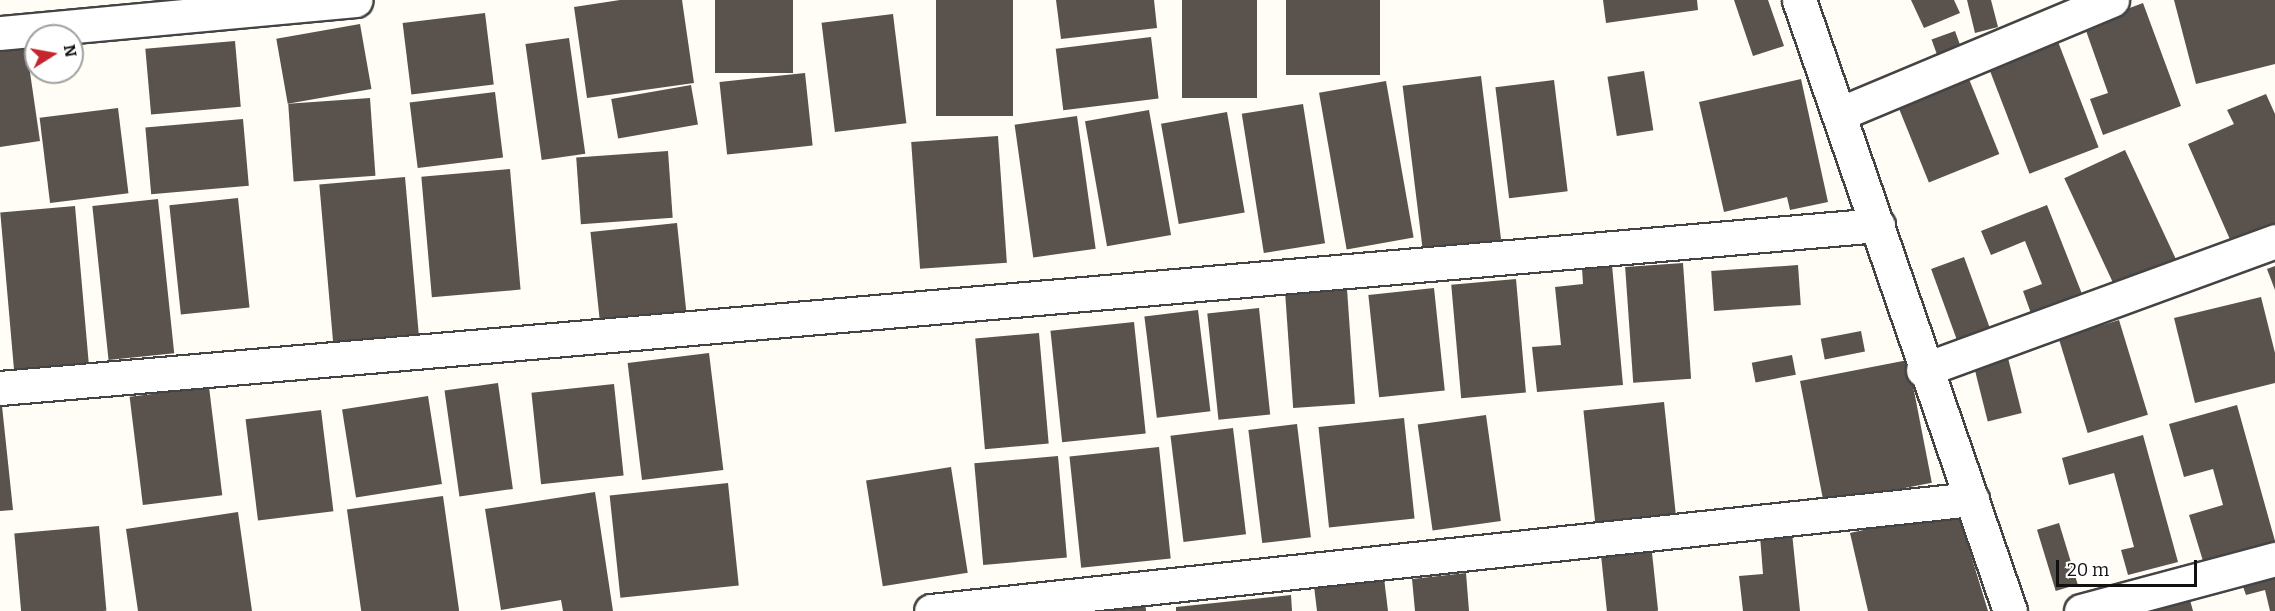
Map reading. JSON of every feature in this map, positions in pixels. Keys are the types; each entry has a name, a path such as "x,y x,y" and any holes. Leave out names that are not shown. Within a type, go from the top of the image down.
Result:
{"street":[{"path":"0,33 355,0"},
{"path":"1799,0 1878,225 1923,370 1972,499 2010,611"},
{"path":"1839,114 2112,0"},
{"path":"0,388 1878,225"},
{"path":"1923,370 2275,241"},
{"path":"931,611 1972,499"},
{"path":"2081,611 2275,559"}],"building":[{"path":"620,0 682,0 694,83 587,98 574,7"},
{"path":"715,0 793,0 793,73 715,73"},
{"path":"936,0 1013,0 1013,116 936,116"},
{"path":"1056,0 1154,0 1157,28 1061,39"},
{"path":"1182,0 1257,0 1257,98 1182,98"},
{"path":"1286,0 1380,0 1380,75 1286,75"},
{"path":"1603,0 1697,0 1698,10 1606,23"},
{"path":"1734,0 1768,0 1784,46 1753,56"},
{"path":"1911,0 1954,0 1960,13 1924,28"},
{"path":"1967,0 1991,0 1998,27 1975,33"},
{"path":"2174,0 2275,0 2275,64 2196,84"},
{"path":"2143,3 2181,106 2103,135 2090,99 2108,93 2084,25"},
{"path":"485,13 494,84 411,95 403,23"},
{"path":"893,14 906,123 835,132 822,23"},
{"path":"360,24 371,89 288,104 276,39"},
{"path":"1955,31 1962,50 1938,58 1932,40"},
{"path":"1151,37 1159,99 1063,110 1056,49"},
{"path":"569,38 585,154 542,160 525,44"},
{"path":"2057,39 2099,147 2029,174 1988,66"},
{"path":"235,41 241,107 151,115 145,49"},
{"path":"24,45 24,84 32,84 40,141 0,147 0,49"},
{"path":"1644,71 1653,130 1617,136 1607,77"},
{"path":"805,73 813,146 727,155 719,82"},
{"path":"1481,76 1501,240 1423,249 1403,86"},
{"path":"1801,79 1828,202 1790,210 1787,197 1724,212 1699,102"},
{"path":"1969,79 1999,154 1929,183 1899,107"},
{"path":"1554,80 1568,191 1509,198 1495,87"},
{"path":"1386,81 1414,238 1347,249 1319,93"},
{"path":"691,85 698,124 618,138 611,99"},
{"path":"495,92 503,158 418,168 410,102"},
{"path":"2266,94 2275,114 2275,225 2232,244 2188,144 2234,124 2227,110"},
{"path":"370,98 375,176 294,182 288,104"},
{"path":"1303,104 1325,243 1264,253 1242,114"},
{"path":"118,108 128,193 50,203 40,118"},
{"path":"1149,110 1171,235 1107,246 1085,121"},
{"path":"1227,112 1245,212 1179,224 1161,124"},
{"path":"1077,116 1096,249 1033,257 1015,125"},
{"path":"243,119 249,186 151,194 145,128"},
{"path":"998,136 1007,263 920,269 911,142"},
{"path":"2125,150 2176,259 2115,287 2064,178"},
{"path":"668,151 673,218 581,224 576,157"},
{"path":"510,169 521,290 432,297 421,177"},
{"path":"405,177 419,342 334,350 319,184"},
{"path":"238,198 249,307 181,315 169,205"},
{"path":"158,199 174,353 109,360 92,206"},
{"path":"2047,205 2084,299 2033,319 2023,291 2042,284 2025,241 1991,255 1981,231"},
{"path":"75,206 89,364 14,371 0,213"},
{"path":"677,223 686,313 600,322 590,232"},
{"path":"1964,257 1992,335 1959,347 1931,269"},
{"path":"1683,263 1691,379 1633,383 1625,267"},
{"path":"1612,265 1623,385 1537,392 1532,347 1561,345 1555,287 1583,284 1582,268"},
{"path":"1798,265 1801,305 1714,311 1711,271"},
{"path":"2275,266 2275,290 2267,269"},
{"path":"1516,279 1526,393 1461,398 1451,285"},
{"path":"1434,288 1445,390 1379,397 1368,295"},
{"path":"1347,289 1355,404 1293,408 1285,293"},
{"path":"2261,297 2275,353 2275,383 2195,403 2174,318"},
{"path":"1259,308 1270,414 1218,420 1207,313"},
{"path":"1198,310 1210,411 1157,418 1144,317"},
{"path":"2119,320 2148,415 2088,433 2059,338"},
{"path":"1134,322 1146,433 1062,442 1050,331"},
{"path":"1861,331 1865,352 1825,359 1821,339"},
{"path":"1039,333 1049,444 985,449 975,339"},
{"path":"2006,350 2022,413 1988,422 1972,358"},
{"path":"709,353 723,470 642,480 628,363"},
{"path":"1792,355 1796,375 1756,382 1752,363"},
{"path":"1908,360 1932,483 1824,504 1800,381"},
{"path":"498,383 513,489 459,496 445,391"},
{"path":"614,384 624,475 541,484 531,393"},
{"path":"209,387 222,495 143,505 130,397"},
{"path":"428,396 442,484 356,498 342,410"},
{"path":"1664,402 1676,513 1595,522 1583,410"},
{"path":"2237,405 2275,541 2203,561 2189,515 2223,505 2213,469 2184,477 2169,424"},
{"path":"2,406 13,510 0,511 0,407"},
{"path":"321,410 333,511 258,521 246,419"},
{"path":"1486,415 1501,521 1433,531 1418,425"},
{"path":"1404,418 1415,518 1329,527 1318,427"},
{"path":"1297,424 1311,537 1262,543 1248,430"},
{"path":"1233,428 1246,534 1184,542 1170,436"},
{"path":"2143,435 2178,562 2128,575 2121,550 2134,547 2114,473 2069,485 2062,458"},
{"path":"1159,447 1171,558 1081,568 1069,456"},
{"path":"1058,456 1067,558 983,565 974,463"},
{"path":"951,467 968,573 883,586 866,480"},
{"path":"728,483 739,585 620,598 610,495"},
{"path":"595,492 613,611 563,611 561,600 501,610 485,509"},
{"path":"443,496 459,611 361,611 347,509"},
{"path":"1957,509 1988,611 1868,611 1850,533"},
{"path":"238,512 252,611 138,611 126,529"},
{"path":"2059,523 2078,584 2056,591 2037,530"},
{"path":"99,526 106,611 21,611 14,533"},
{"path":"1792,533 1800,611 1743,611 1739,576 1763,574 1760,536"},
{"path":"1651,543 1658,611 1607,611 1600,548"},
{"path":"2275,572 2275,611 2270,611 2265,590 2246,595 2241,581"},
{"path":"1466,573 1469,611 1415,611 1412,579"},
{"path":"1384,578 1388,611 1317,611 1314,586"},
{"path":"2187,589 2193,611 2127,611"},
{"path":"1291,595 1292,611 1176,611 1176,607"},
{"path":"1145,600 1146,611 1065,611"}]}
